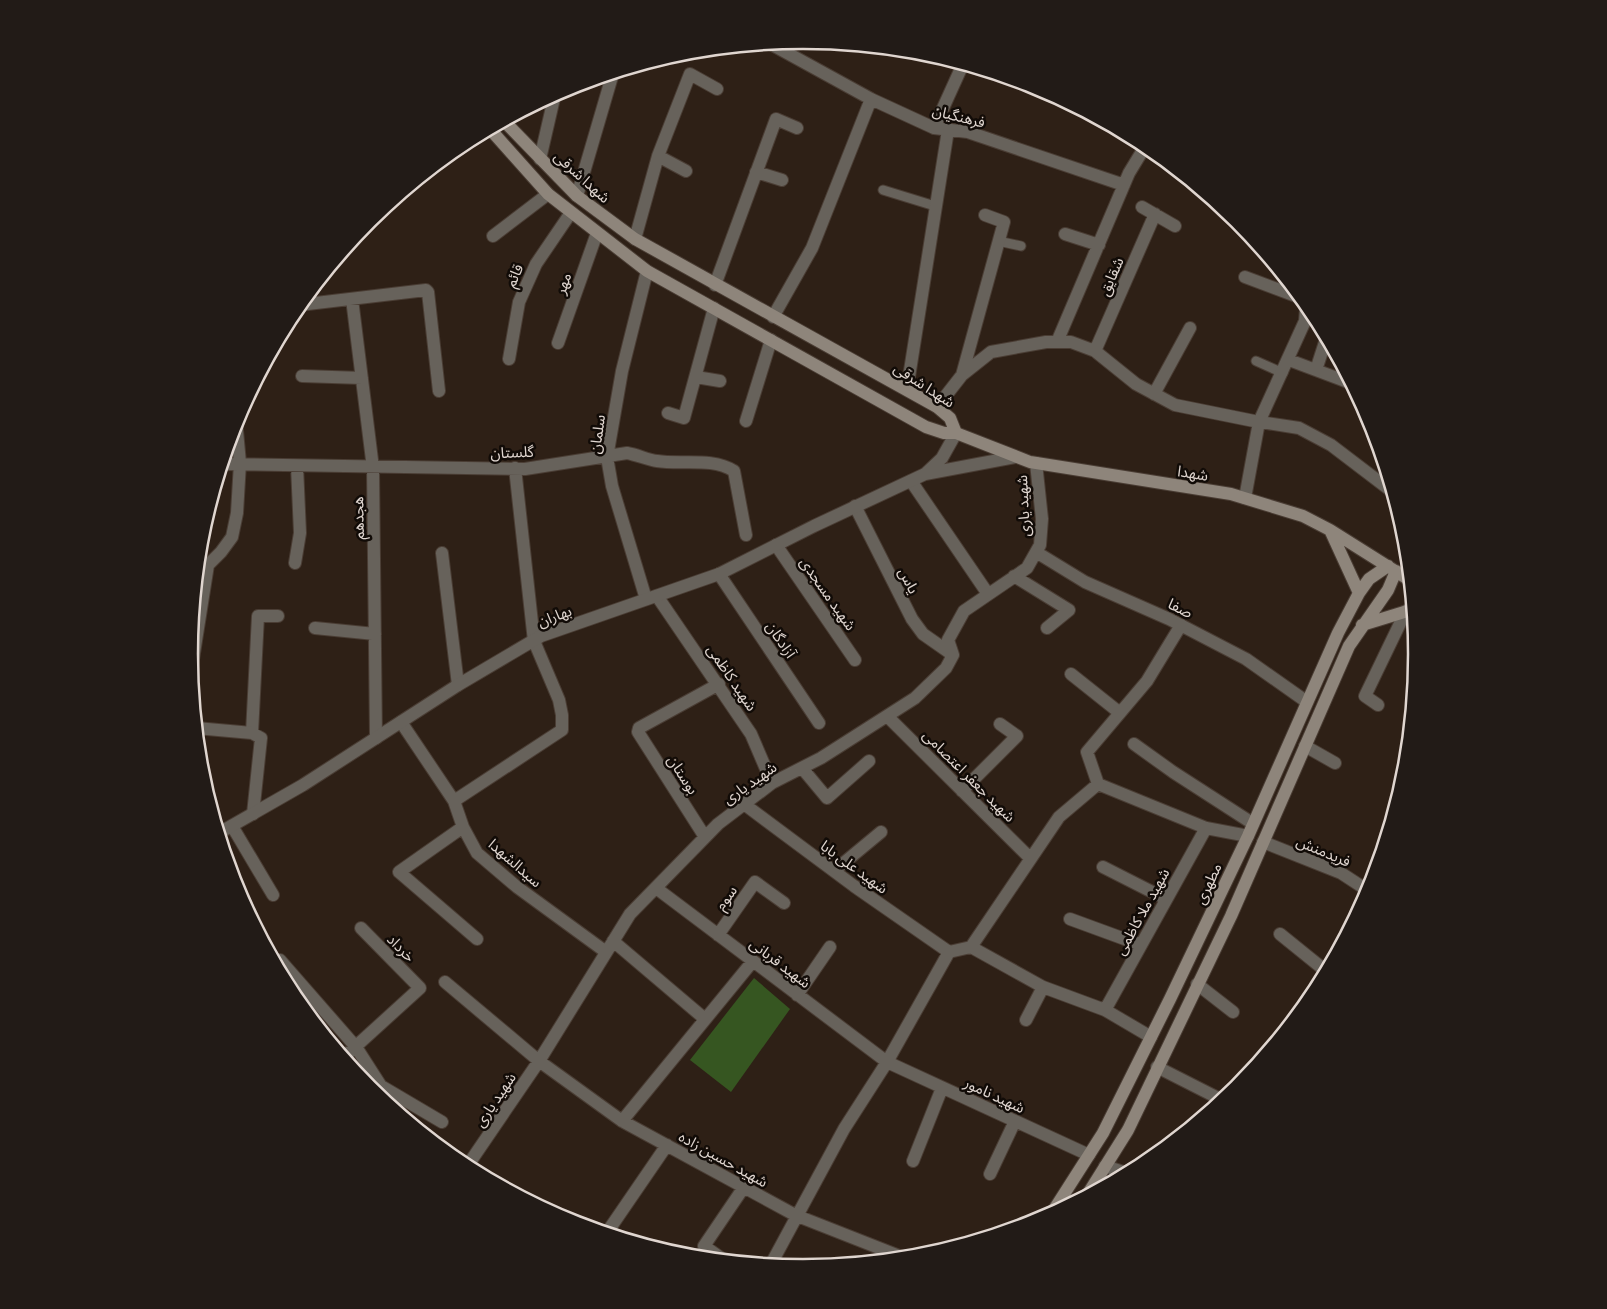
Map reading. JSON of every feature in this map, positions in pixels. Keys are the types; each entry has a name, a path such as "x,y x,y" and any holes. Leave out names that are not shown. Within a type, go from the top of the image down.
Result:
{"main road":[{"name":"شهدا شرقی","path":"509,126 577,196 635,239 715,285 903,387 950,418 956,433"},
{"path":"495,134 548,194 570,214 647,271 926,427 944,433 956,433"},
{"name":"شهدا","path":"956,433 1036,463 1231,494 1303,516 1330,530 1404,576"},
{"path":"1330,530 1341,549 1359,593"},
{"path":"1093,1186 1128,1130 1231,916 1349,646 1388,590 1392,568"},
{"name":"مطهری","path":"1058,1204 1102,1133 1151,1037 1248,836 1252,823 1307,702 1359,593 1369,579 1392,568"},
{"path":"1362,625 1408,611"}],"street":[{"name":"فرهنگیان","path":"781,50 871,99 934,128 968,132 1124,185"},
{"path":"934,128 961,69"},
{"path":"635,239 658,156 690,74 717,89"},
{"path":"577,196 611,80"},
{"path":"773,317 812,248 871,99"},
{"path":"540,159 553,104"},
{"path":"715,285 776,119 797,128"},
{"path":"903,387 908,377 948,130"},
{"path":"1057,342 1124,185 1142,152"},
{"path":"658,156 686,171"},
{"path":"756,172 782,180"},
{"path":"493,236 548,194"},
{"path":"1142,207 1175,226"},
{"name":"قائم","path":"508,360 519,302 536,264 570,214"},
{"name":"شقایق","path":"1095,350 1155,214"},
{"path":"962,375 1004,222 985,215"},
{"name":"مهر","path":"558,343 597,233"},
{"path":"1065,234 1099,246"},
{"name":"سلمان","path":"647,271 622,371 607,457 612,486 651,597"},
{"path":"1245,277 1289,293"},
{"path":"310,304 421,290 428,292 438,391"},
{"name":"هجدهم","path":"352,299 373,468 376,738"},
{"path":"668,413 684,418 714,308"},
{"path":"1245,498 1259,422 1289,360 1305,322 1305,316"},
{"path":"1154,394 1190,328"},
{"path":"746,421 771,340"},
{"path":"937,408 962,375 991,352 1046,342 1071,342 1095,350 1136,384 1175,405 1298,428 1330,445 1386,488"},
{"path":"1316,370 1323,345"},
{"path":"1289,360 1343,380"},
{"path":"302,376 362,378"},
{"path":"696,377 720,381"},
{"path":"925,474 942,458 956,433"},
{"path":"200,608 208,565 232,537 237,513 240,464 238,439"},
{"name":"گلستان","path":"229,464 373,468 515,468 627,453 644,456 656,461 726,466 734,471 746,535"},
{"path":"925,474 1016,457"},
{"name":"شهید یاری","path":"471,1161 539,1061 630,914 705,837 744,804 772,783 821,758 915,698 946,668 953,655 948,640 964,611 1027,568 1040,545 1042,519 1036,463"},
{"path":"295,563 300,533 296,466"},
{"path":"454,801 562,730 559,700 534,641 515,468"},
{"name":"بهاران","path":"224,831 304,786 458,685 534,641 651,597 719,574 855,506 925,474"},
{"path":"911,480 988,594"},
{"name":"یاس","path":"855,506 912,620 923,634 953,655"},
{"name":"شهید مسجدی","path":"776,545 855,660"},
{"name":"صفا","path":"1036,552 1085,582 1181,625 1246,659 1307,702"},
{"path":"442,553 458,685"},
{"name":"آزادگان","path":"719,574 819,723"},
{"path":"1014,576 1069,610 1048,628"},
{"name":"شهید کاظمی","path":"651,597 719,684 751,734 772,783"},
{"path":"1378,705 1365,696 1408,614"},
{"path":"252,733 258,616 278,616"},
{"path":"971,947 1059,817 1098,784 1087,752 1147,681 1181,625"},
{"path":"315,628 375,634"},
{"path":"1071,674 1120,713"},
{"name":"بوستان","path":"705,837 638,732 639,728 719,684"},
{"name":"شهید جعفر اعتصامی","path":"887,716 1030,858"},
{"name":"سیدالشهدا","path":"401,722 454,801 463,827 477,853 517,887 606,952"},
{"path":"962,791 1017,736 1000,724"},
{"path":"202,729 252,733 261,738 253,814"},
{"path":"1134,744 1173,772 1252,823"},
{"path":"1305,746 1335,763"},
{"path":"802,768 827,798 869,761"},
{"name":"فریدمنش","path":"1098,784 1206,828 1248,836 1342,873 1363,887"},
{"name":"شهید علی بابا","path":"744,804 834,871 949,952"},
{"path":"232,826 273,895"},
{"path":"463,827 399,872 477,938"},
{"name":"شهید ملا کاظمی","path":"1105,1010 1206,828"},
{"path":"834,871 881,832"},
{"path":"1103,867 1166,899"},
{"name":"سوم","path":"718,935 755,882 784,903"},
{"name":"شهید قربانی","path":"656,888 887,1062"},
{"path":"1070,919 1141,945"},
{"name":"خرداد","path":"356,1047 420,988 361,928"},
{"path":"1280,934 1321,968"},
{"path":"613,941 705,1019"},
{"path":"797,995 830,947"},
{"path":"773,1259 844,1129 887,1062 949,952 971,947 1043,987 1105,1010 1151,1037"},
{"path":"622,1121 753,961"},
{"path":"283,963 356,1047 381,1086 442,1122"},
{"name":"شهید حسین زاده","path":"445,982 539,1061 622,1121 796,1215 892,1254"},
{"path":"1197,984 1233,1012"},
{"path":"1026,1020 1043,987"},
{"path":"348,1054 356,1047"},
{"name":"شهید نامور","path":"887,1062 1089,1155"},
{"path":"1157,1067 1217,1097"},
{"path":"913,1161 942,1088"},
{"path":"990,1174 1015,1121"},
{"path":"610,1228 667,1145"},
{"path":"1105,1166 1119,1171"},
{"path":"715,1254 704,1246 744,1187"}],"lane":[{"path":"883,190 935,206"},
{"path":"998,241 1021,246"},
{"path":"1256,361 1283,373"}],"green space":[{"path":"754,978 790,1009 731,1092 690,1060"}]}
